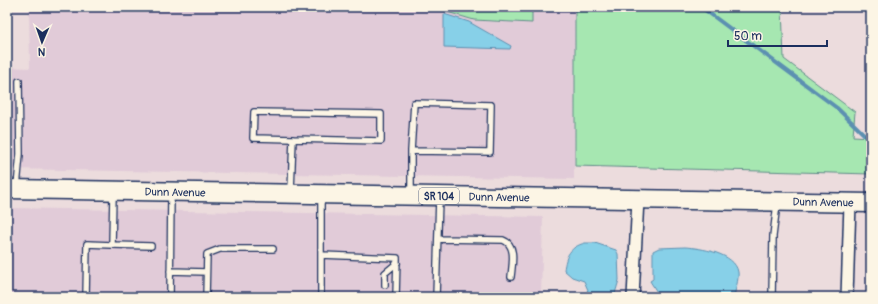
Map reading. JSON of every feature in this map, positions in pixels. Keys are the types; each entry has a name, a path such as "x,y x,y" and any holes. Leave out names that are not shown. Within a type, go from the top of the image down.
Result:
{"main road":[{"name":"Dunn Avenue","path":"12,189 871,203"}],"street":[{"path":"633,297 638,199"},
{"path":"846,297 850,203"}],"lane":[{"path":"12,189 20,154 19,81"},
{"path":"411,151 490,152 491,105 414,103 411,151 411,195"},
{"path":"254,112 381,114 381,141 293,139 253,138 254,112"},
{"path":"291,193 293,139"},
{"path":"112,245 113,190"},
{"path":"170,297 171,192"},
{"path":"321,194 321,297"},
{"path":"436,297 439,196"},
{"path":"772,297 773,236 777,201"},
{"path":"438,239 503,240 509,242 512,247 511,277"},
{"path":"86,297 86,244 151,246"},
{"path":"206,297 207,254 213,250 273,249"},
{"path":"321,255 397,258 396,297"},
{"path":"385,285 385,273 397,263"},
{"path":"170,271 206,272"}],"shaded area":[{"path":"29,7 430,7 474,20 531,23 532,7 575,7 574,179 7,169 7,67 30,68"},
{"path":"7,208 543,217 541,297 7,297"}],"green space":[{"path":"430,7 532,7 532,23 474,20"},
{"path":"575,7 782,7 784,59 855,112 853,136 871,137 871,174 575,166"}],"water":[{"path":"444,14 469,22 511,46 510,49 444,47"},
{"path":"585,243 595,243 616,250 618,254 619,280 614,297 583,297 588,290 584,281 572,277 564,270 566,260 572,249"},
{"path":"685,247 708,250 731,260 738,272 734,297 660,297 650,281 653,279 653,251 659,248"}],"waterway":[{"path":"701,7 837,108 871,141"}]}
